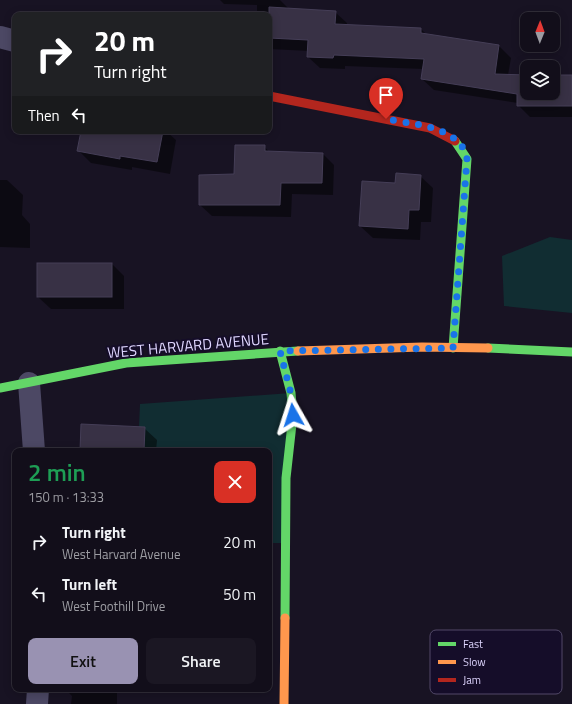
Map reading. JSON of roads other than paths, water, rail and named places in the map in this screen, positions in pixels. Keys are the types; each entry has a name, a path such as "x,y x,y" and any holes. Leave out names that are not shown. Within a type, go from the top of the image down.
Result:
{"street":[{"path":"0,37 12,40"},
{"path":"272,97 430,128 450,136 462,146 467,159 453,348"},
{"name":"WEST HARVARD AVENUE","path":"0,388 126,363 280,351 453,348 572,352"},
{"path":"280,351 291,394 293,415 286,478 284,704"},
{"path":"29,383 34,448"},
{"path":"37,704 38,692"}]}
